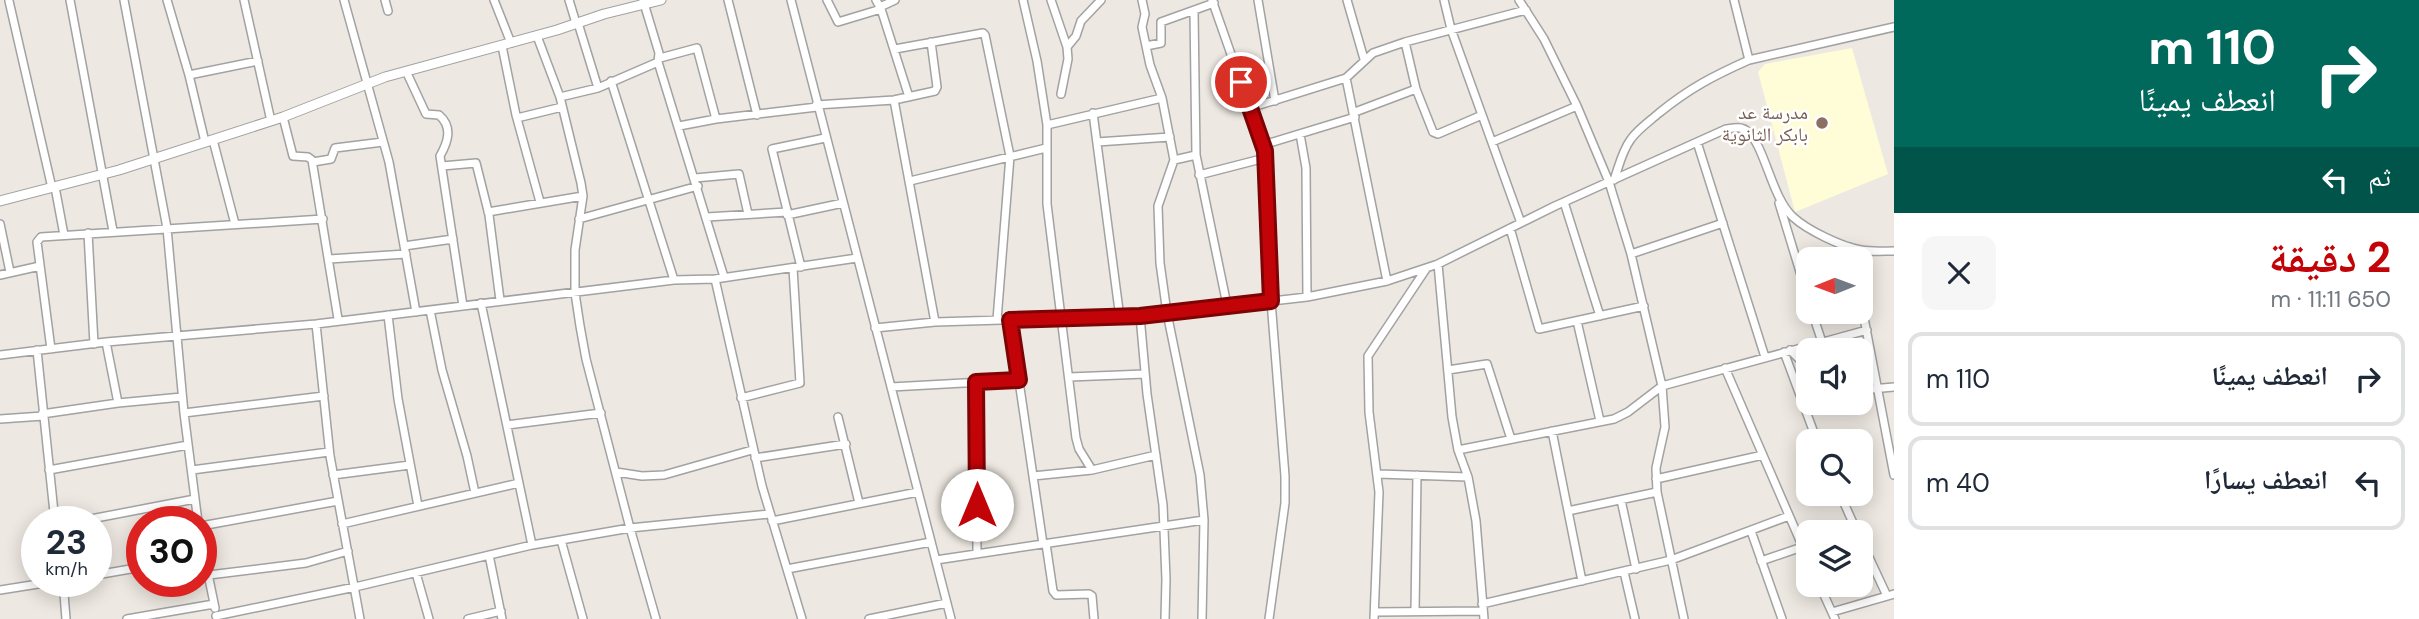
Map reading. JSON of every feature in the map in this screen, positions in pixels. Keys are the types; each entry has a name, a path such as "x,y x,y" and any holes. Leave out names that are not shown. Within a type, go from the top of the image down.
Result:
{"street":[{"path":"0,3 11,0 64,235"},
{"path":"70,0 113,231"},
{"path":"124,0 167,228 182,397 196,506"},
{"path":"167,0 235,224"},
{"path":"244,0 271,121"},
{"path":"344,0 389,162 416,312"},
{"path":"385,0 388,11"},
{"path":"494,0 507,45 517,118 540,202"},
{"path":"569,0 598,88"},
{"path":"0,201 104,174 209,141 283,117 406,71 507,45 643,1 660,0"},
{"path":"728,0 757,115"},
{"path":"791,0 951,619"},
{"path":"827,0 838,22 895,0"},
{"path":"1023,0 1037,61 1047,125 1047,204 1077,444 1092,470"},
{"path":"1051,0 1067,47 1068,59 1061,94"},
{"path":"1067,47 1075,38 1081,21 1101,0"},
{"path":"1142,0 1145,13 1142,27 1162,98 1174,160 1158,208 1160,263 1167,313 1198,454 1204,520 1202,619"},
{"path":"1258,0 1275,101"},
{"path":"1346,0 1364,60"},
{"path":"1444,0 1451,29 1521,223"},
{"path":"1519,0 1544,39 1611,181 1631,254 1662,386 1665,427 1656,468 1657,492 1684,619"},
{"path":"1734,0 1749,60"},
{"path":"643,1 724,278"},
{"path":"1146,46 1161,43 1160,23 1213,2 1263,145 1271,301 1285,476 1285,503 1269,619"},
{"path":"879,6 909,97"},
{"path":"1250,108 1346,78 1373,53 1526,10"},
{"path":"1194,11 1196,155 1227,305"},
{"path":"1611,181 1632,137 1687,90 1707,78 1749,60 1894,27"},
{"path":"895,49 984,34 1010,156 997,320"},
{"path":"537,36 560,97 583,195 575,293 586,359 656,619"},
{"path":"1405,42 1416,89 1435,134 1482,115"},
{"path":"679,126 716,118 894,100 937,90 931,43"},
{"path":"560,97 598,88 659,60 697,48 716,118"},
{"path":"190,75 258,61"},
{"path":"406,71 426,114 439,115 447,125 448,136 440,156 463,306"},
{"path":"1346,78 1387,281"},
{"path":"611,81 674,280"},
{"path":"1263,145 1355,114 1416,89"},
{"path":"1047,125 1162,98"},
{"path":"894,100 935,322"},
{"path":"1492,142 1577,106"},
{"path":"517,118 562,107"},
{"path":"1093,113 1120,318"},
{"path":"283,117 293,156 308,157 313,162 338,319"},
{"path":"875,328 935,322 1120,318 1307,298 1387,281 1438,264 1564,202 1726,129 1741,128 1748,131 1754,139 1777,195 1796,258"},
{"path":"1300,134 1306,168 1307,298"},
{"path":"1097,142 1170,137"},
{"path":"741,398 800,383 797,267 773,148 825,138"},
{"path":"313,162 331,159 335,148 383,142"},
{"path":"1698,142 1765,357"},
{"path":"910,181 1046,148"},
{"path":"1174,160 1196,155"},
{"path":"1199,175 1265,158"},
{"path":"442,166 476,163 488,212 500,300"},
{"path":"579,219 650,200 696,182 739,174 748,214"},
{"path":"488,212 583,195"},
{"path":"1777,195 1791,216 1850,247"},
{"path":"1564,202 1600,316"},
{"path":"707,217 787,213 843,204"},
{"path":"51,349 38,239 113,231 323,219"},
{"path":"1631,254 1723,223"},
{"path":"0,224 10,272"},
{"path":"1510,228 1538,328 1541,330 1644,306"},
{"path":"88,233 94,344"},
{"path":"329,259 405,250 453,239"},
{"path":"1873,251 1894,251"},
{"path":"0,355 106,342 316,324 338,319 674,280 724,278 857,258"},
{"path":"1438,264 1458,450 1468,477 1476,521 1483,611"},
{"path":"0,275 40,266"},
{"path":"1426,269 1368,356 1369,412 1378,474 1379,510 1375,615 1415,611 1483,611 1582,581 1671,560 1789,516"},
{"path":"715,279 754,454 802,619"},
{"path":"481,303 532,545"},
{"path":"430,310 442,370 475,493"},
{"path":"388,314 398,399 418,506"},
{"path":"1140,316 1164,526 1165,619"},
{"path":"1010,320 1044,544 1054,591 1061,596 1092,596 1094,619"},
{"path":"1577,321 1600,421"},
{"path":"316,324 329,452 360,619"},
{"path":"1866,324 1894,475"},
{"path":"1837,338 1867,330"},
{"path":"106,342 118,403"},
{"path":"1458,450 1614,419 1628,412 1662,386 1796,349"},
{"path":"37,350 53,506"},
{"path":"1787,351 1796,358"},
{"path":"1787,351 1813,429"},
{"path":"1448,370 1486,364 1511,439"},
{"path":"1725,368 1796,529"},
{"path":"1069,377 1145,374"},
{"path":"891,387 1019,380"},
{"path":"976,382 977,554"},
{"path":"1873,388 1894,387"},
{"path":"184,413 324,396"},
{"path":"0,419 182,397"},
{"path":"507,425 601,413"},
{"path":"838,417 859,503"},
{"path":"1552,431 1582,581"},
{"path":"616,472 642,477 664,475 754,454 846,444"},
{"path":"49,470 188,445"},
{"path":"192,470 329,452"},
{"path":"1033,476 1092,470 1156,455"},
{"path":"1656,479 1763,455"},
{"path":"333,475 410,465"},
{"path":"1378,474 1468,477"},
{"path":"1415,611 1417,475"},
{"path":"342,524 519,483"},
{"path":"213,597 216,617 532,545 630,528 771,517 918,492"},
{"path":"1568,511 1657,492"},
{"path":"112,515 195,499"},
{"path":"1621,499 1636,569"},
{"path":"217,523 338,501"},
{"path":"936,560 1204,520"},
{"path":"1751,531 1782,619"},
{"path":"561,540 583,619"},
{"path":"787,569 931,542"},
{"path":"1761,561 1796,549"},
{"path":"217,574 306,563 348,551"},
{"path":"468,619 501,615 489,555"},
{"path":"1825,597 1834,616 1891,595 1873,562"},
{"path":"1624,572 1635,619"},
{"path":"416,573 429,619"},
{"path":"0,590 21,587"},
{"path":"64,597 66,619"},
{"path":"869,619 947,603"},
{"path":"127,619 214,604"}],"shaded area":[{"name":"مدرسة عد بابكر الثانوية","path":"1852,48 1888,174 1795,212 1758,72 1765,64"}],"place":[{"name":"مدرسة عد بابكر الثانوية","path":"1822,123"}],"route":[{"path":"977,505 976,382 1019,380 1010,320 1140,316 1271,301 1265,151 1241,82"}]}
